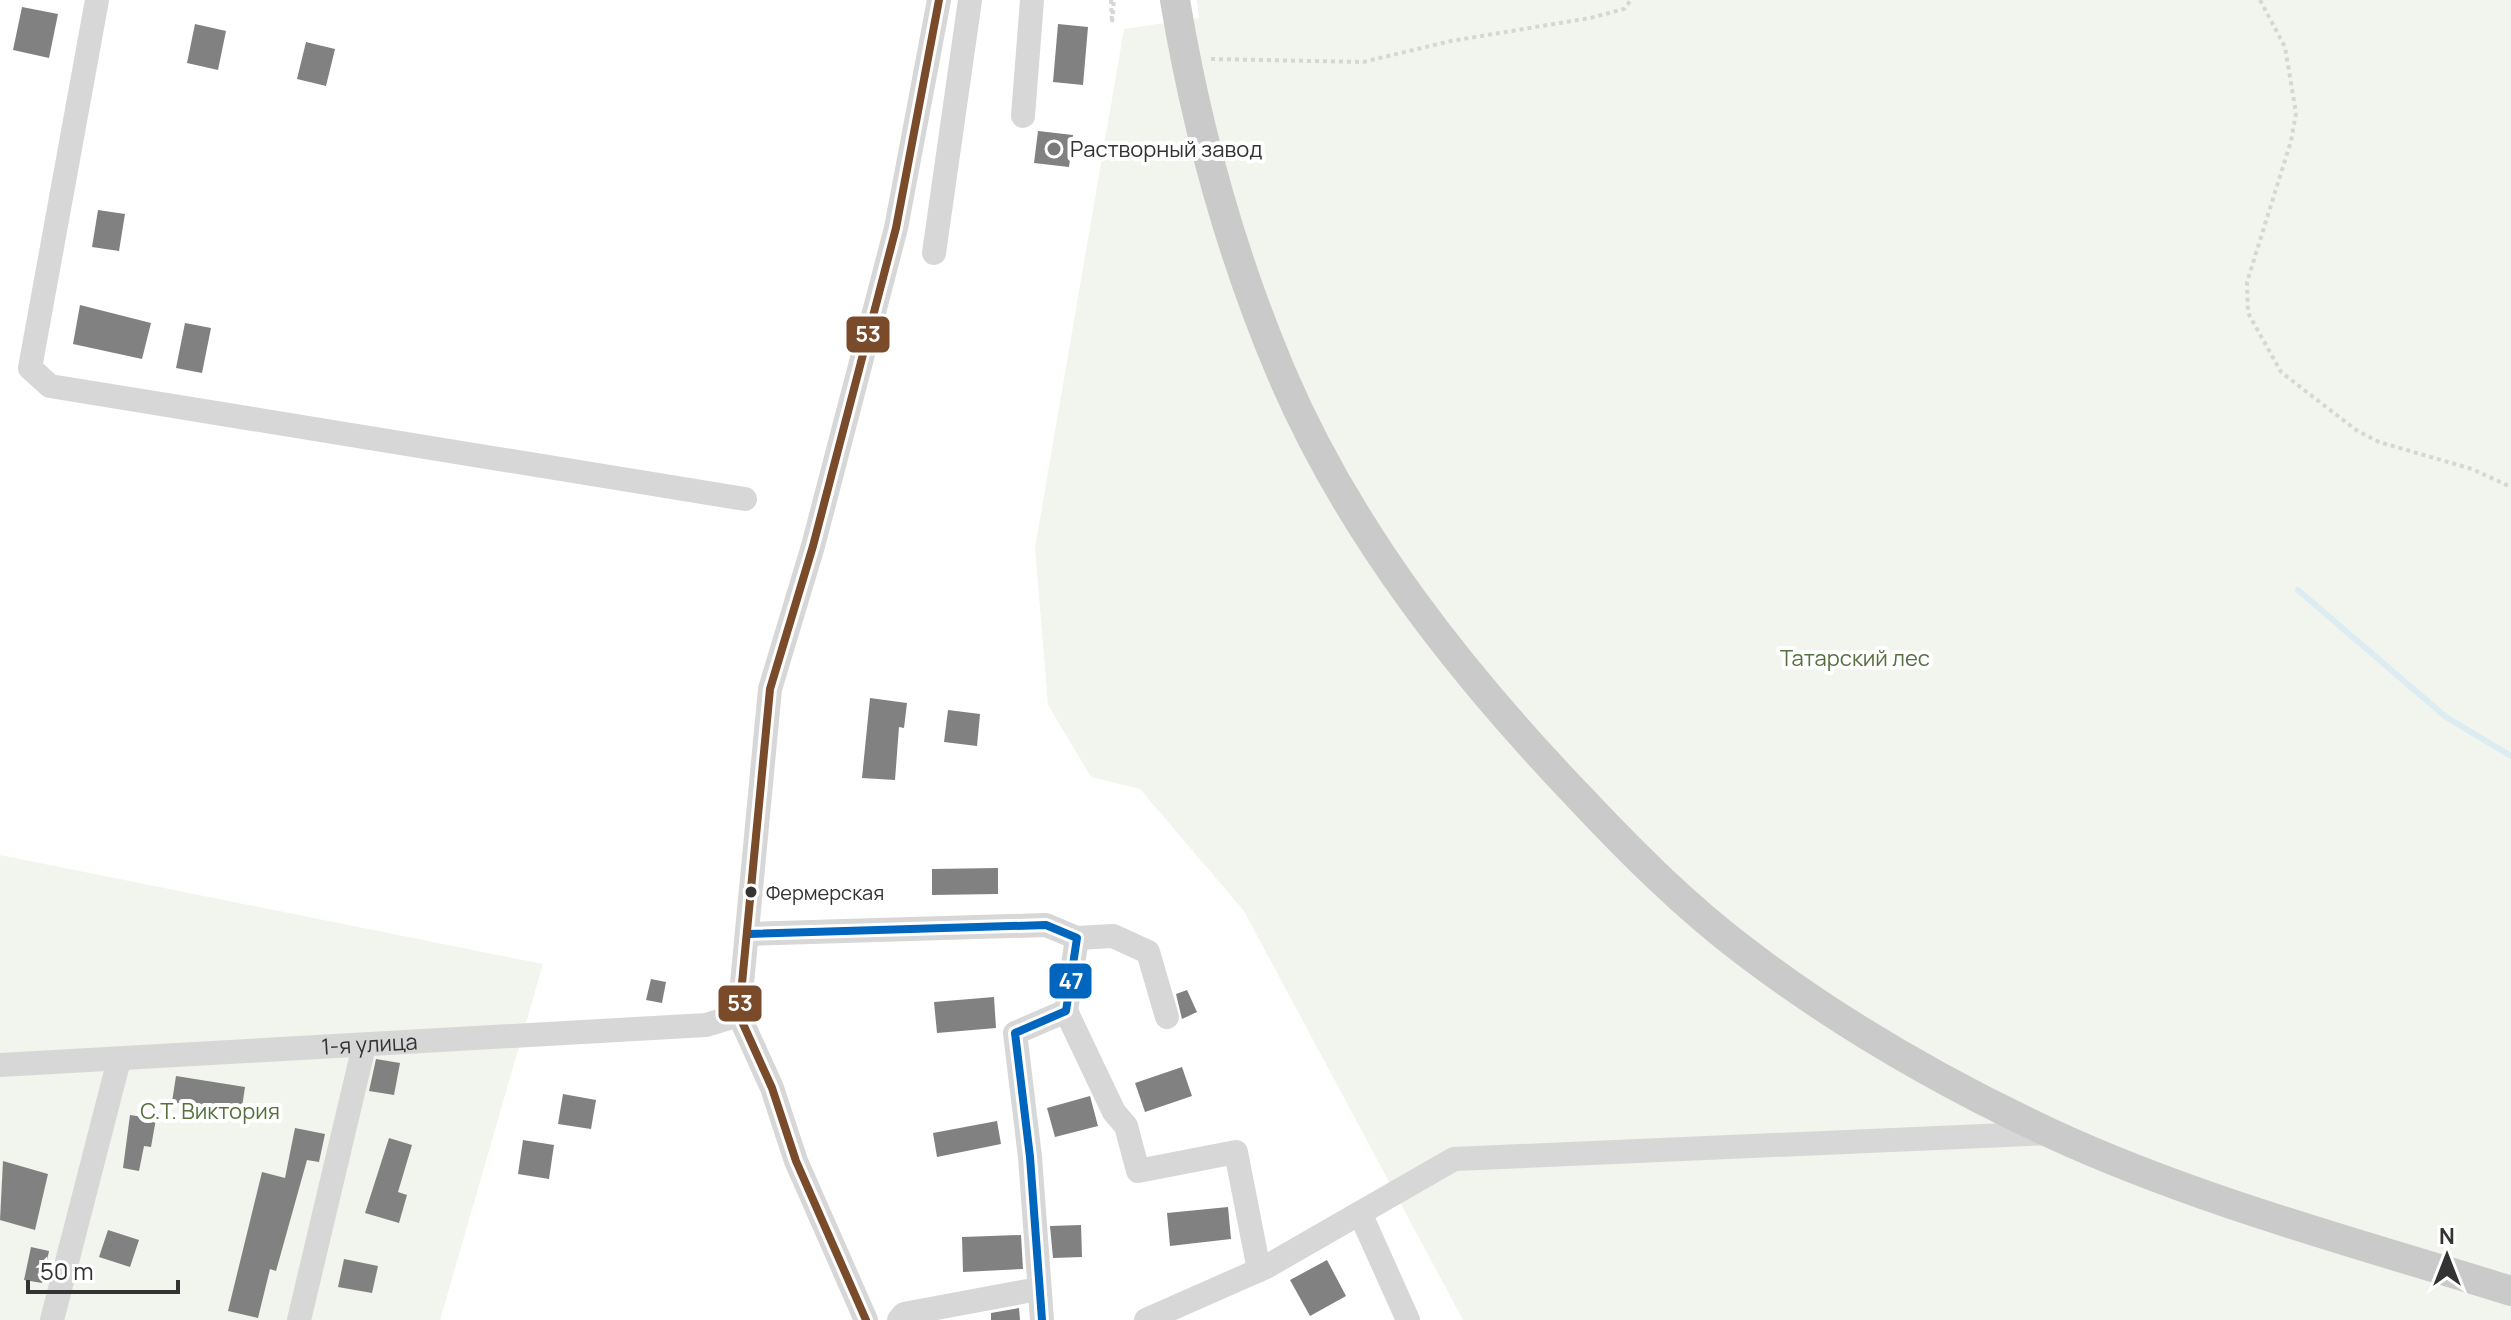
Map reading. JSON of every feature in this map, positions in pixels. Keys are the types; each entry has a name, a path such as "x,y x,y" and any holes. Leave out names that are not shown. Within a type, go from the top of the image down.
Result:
{"main road":[{"path":"1175,0 1209,157 1238,256 1282,374 1346,497 1401,585 1468,673 1636,856 1742,949 1859,1031 2051,1133 2215,1198 2511,1291"}],"street":[{"path":"97,0 30,368 50,386 745,499"},
{"path":"934,253 970,0"},
{"path":"1023,116 1032,0"},
{"path":"866,1320 796,1161 772,1088 739,1015 770,689 813,546 896,228 936,1"},
{"path":"749,934 1046,925 1077,938 1113,936 1148,952 1167,1017"},
{"path":"1077,938 1066,1011 1114,1112 1126,1126 1138,1171 1236,1152 1259,1270"},
{"path":"1042,1320 1030,1157 1015,1033 1066,1011"},
{"name":"1-я улица","path":"0,1065 706,1025 739,1015"},
{"path":"299,1320 364,1046"},
{"path":"52,1320 119,1060"},
{"path":"1146,1320 1259,1270 1454,1159 2051,1133"},
{"path":"1360,1213 1408,1320"},
{"path":"899,1320 904,1314 1038,1289"}],"path":[{"path":"1186,59 1363,62 1451,41 1590,18 1624,9 1631,0"},
{"path":"2260,0 2285,47 2296,113 2291,141 2247,282 2248,313 2281,372 2356,430 2387,445 2472,469 2511,487"}],"green space":[{"name":"Татарский лес","path":"1197,0 2511,0 2511,1320 1463,1320 1244,911 1140,789 1091,777 1048,705 1035,548 1124,29 1199,18"},
{"name":"С.Т. Виктория","path":"0,855 543,964 440,1320 0,1320"}],"building":[{"path":"22,7 58,14 49,58 13,50"},
{"path":"195,24 226,31 218,70 187,63"},
{"path":"1058,24 1088,27 1083,85 1053,82"},
{"path":"306,42 335,49 326,86 297,79"},
{"name":"Растворный завод","path":"1038,131 1073,135 1069,167 1034,163"},
{"path":"98,210 125,214 119,251 92,247"},
{"path":"80,305 151,323 142,359 73,344"},
{"path":"185,323 211,328 202,373 176,368"},
{"path":"870,698 907,703 904,728 899,727 895,780 862,778"},
{"path":"948,710 980,714 977,746 944,742"},
{"path":"998,868 998,894 932,895 932,869"},
{"path":"651,979 666,982 662,1003 646,1000"},
{"path":"1187,990 1197,1012 1182,1019 1176,994"},
{"path":"994,997 996,1028 937,1033 934,1002"},
{"path":"376,1059 400,1063 394,1095 369,1091"},
{"path":"1182,1067 1192,1096 1145,1112 1135,1083"},
{"path":"176,1076 245,1087 241,1114 172,1102"},
{"path":"563,1094 596,1100 591,1129 558,1124"},
{"path":"1090,1096 1098,1126 1055,1137 1047,1108"},
{"path":"130,1115 156,1119 151,1147 144,1146 139,1171 123,1168"},
{"path":"997,1121 1001,1144 937,1157 933,1133"},
{"path":"295,1128 325,1134 319,1162 307,1160 276,1271 270,1269 258,1318 228,1311 262,1172 285,1178"},
{"path":"389,1138 412,1145 398,1192 407,1195 399,1223 365,1213"},
{"path":"523,1140 554,1145 549,1179 518,1174"},
{"path":"3,1161 48,1174 35,1230 0,1220"},
{"path":"1228,1207 1231,1239 1170,1246 1167,1213"},
{"path":"1081,1225 1082,1257 1053,1258 1050,1226"},
{"path":"108,1230 139,1240 130,1267 99,1257"},
{"path":"1021,1235 1023,1269 963,1272 962,1237"},
{"path":"31,1247 49,1251 42,1283 24,1280"},
{"path":"344,1259 378,1266 372,1293 338,1287"},
{"path":"1327,1260 1346,1296 1310,1316 1290,1280"},
{"path":"1019,1308 1020,1320 991,1320 991,1313"}],"waterway":[{"path":"2298,590 2446,717 2511,756"}],"transit line":[{"name":"53","path":"866,1320 796,1161 772,1088 739,1015 770,689 813,546 896,228 939,0"},
{"name":"47","path":"749,934 1046,925 1077,938 1066,1011 1015,1033 1030,1157 1042,1320"}],"place":[{"name":"Растворный завод","path":"1054,149"},
{"name":"Фермерская","path":"751,892"}]}
